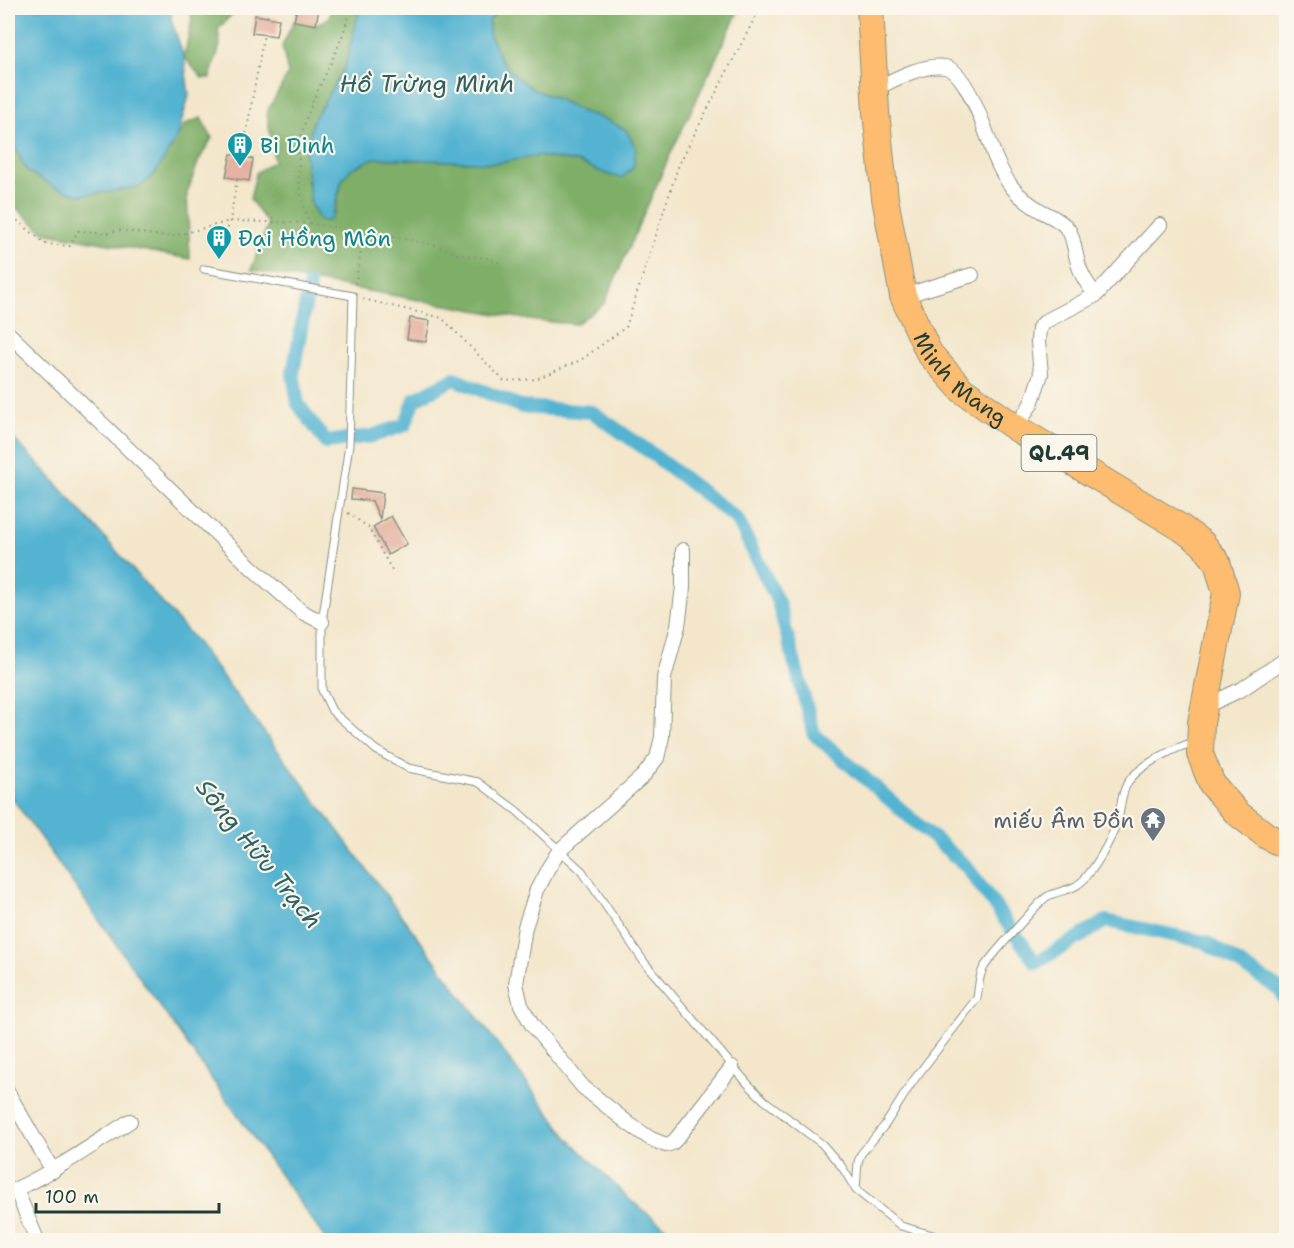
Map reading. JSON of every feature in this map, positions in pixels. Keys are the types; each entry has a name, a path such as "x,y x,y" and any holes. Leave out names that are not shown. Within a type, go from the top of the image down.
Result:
{"highway":[{"name":"Minh Mang","path":"870,8 876,112 885,198 903,296 929,353 962,390 1016,428 1180,527 1202,543 1217,562 1226,593 1204,708 1199,741 1200,754 1212,784 1237,813 1267,836 1287,846"}],"street":[{"path":"875,89 908,74 926,69 945,67 953,70 966,87 999,167 1009,184 1028,203 1060,221 1067,228 1072,236 1081,273 1087,285 1096,295"},
{"path":"1016,428 1031,404 1041,374 1039,328 1046,321 1096,295 1160,225"},
{"path":"903,296 972,275"},
{"path":"8,333 252,568 302,612 322,622"},
{"path":"683,550 683,587 678,626 664,678 662,737 657,758 644,776 560,851 543,877 525,927 516,984 521,1005 532,1025 583,1087 629,1124 651,1139 666,1145 677,1138 732,1067"},
{"path":"1204,708 1242,689 1287,659"},
{"path":"8,1093 53,1171"},
{"path":"10,1191 53,1171 130,1121"},
{"path":"10,1191 18,1194 37,1240"}],"lane":[{"path":"204,270 353,296 349,445 322,622 322,690 332,711 376,750 408,768 478,782 517,811 582,872 644,962 732,1067 764,1100 822,1144 842,1167 856,1190 901,1226 950,1240"},
{"path":"856,1190 858,1162 861,1154 885,1125 913,1081 977,998 984,966 1046,897 1071,890 1080,884 1090,872 1117,821 1127,783 1135,774 1172,750 1199,741"}],"path":[{"path":"267,16 269,8"},
{"path":"311,224 303,209 299,184 299,148 307,118 320,85 336,56 347,28 351,8"},
{"path":"363,238 353,296 442,318 504,381 536,379 581,360 626,327 679,164 759,8"},
{"path":"242,157 264,34"},
{"path":"219,257 230,221 237,179"},
{"path":"8,213 46,244 70,246 78,231 110,233 118,230 170,237 230,221 303,223 340,228 363,238 395,237 439,246 456,254 488,258 503,264"},
{"path":"341,508 368,527 393,572"}],"green space":[{"path":"189,8 237,9 218,29 220,45 210,78 202,78 184,57 192,19"},
{"path":"331,8 360,8 345,67 313,121 305,154 311,204 317,216 324,221 335,212 342,181 351,169 374,158 497,163 538,156 578,162 609,175 607,120 580,111 534,90 514,75 500,60 489,33 489,20 500,8 740,8 670,155 604,304 576,324 536,321 251,270 268,224 250,199 256,173 274,161 267,112 288,74 282,46 294,21 316,25 329,18"},
{"path":"201,118 212,138 199,160 187,193 190,259 44,232 8,201 8,133 27,171 53,186 79,195 141,186 156,172 185,124"}],"water":[{"path":"8,8 172,8 171,20 184,57 189,96 176,140 156,172 141,186 79,195 53,186 27,171 8,133"},
{"name":"Hồ Trừng Minh","path":"360,8 500,8 489,21 489,33 500,59 514,75 534,90 626,130 636,148 633,168 622,178 578,162 538,156 497,163 374,158 351,169 342,180 331,219 320,220 311,204 305,154 313,121 345,67"},
{"name":"Sông Hữu Trạch","path":"8,433 49,475 195,640 568,1138 630,1200 682,1240 326,1240 8,792"}],"building":[{"path":"297,8 319,8 316,25 294,21"},
{"path":"255,15 279,19 276,36 252,33"},
{"name":"Bi Dinh","path":"231,154 253,159 249,181 226,177"},
{"path":"410,318 430,321 426,342 407,339"},
{"path":"352,489 383,493 380,519 372,501 351,499"},
{"path":"391,516 407,544 388,555 373,527"}],"waterway":[{"path":"309,285 293,373 298,404 326,442 372,436 405,425 415,399 454,379 522,407 592,412 647,450 737,519 778,602 814,734 966,866 1036,963 1106,921 1205,942 1281,990 1286,1003"}],"place":[{"name":"Bi Dinh","path":"240,168"},
{"name":"Đại Hồng Môn","path":"219,261"},
{"name":"miếu Âm Đồn","path":"1153,843"}]}
